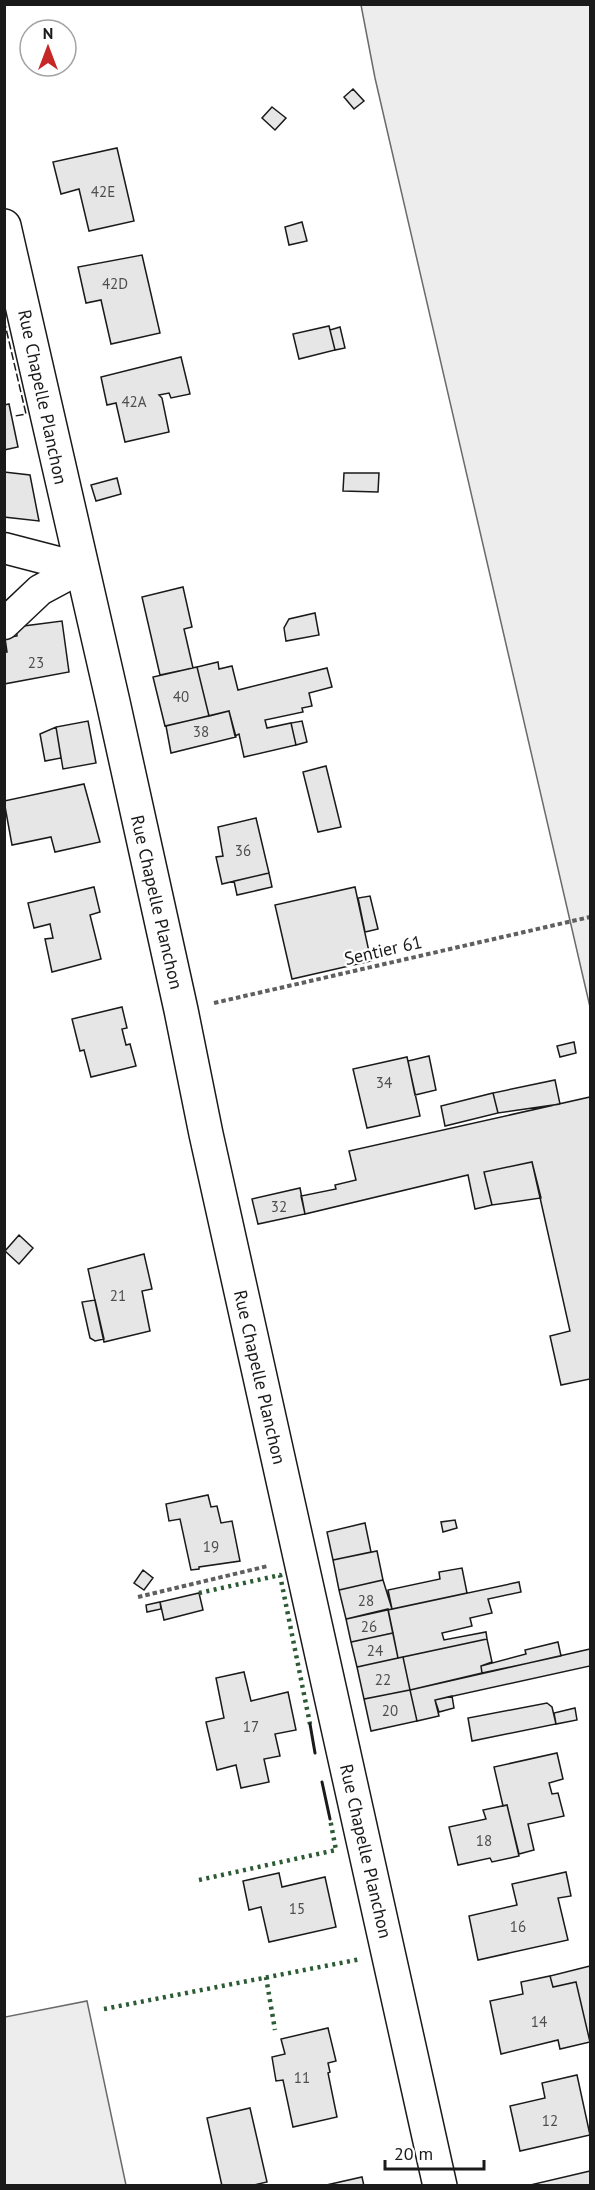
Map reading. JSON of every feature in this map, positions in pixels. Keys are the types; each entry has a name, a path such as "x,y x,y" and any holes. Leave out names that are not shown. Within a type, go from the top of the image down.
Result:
{"street":[{"name":"Rue Chapelle Planchon","path":"4,226 182,1010 206,1134 440,2186"},
{"path":"4,548 81,568"},
{"path":"4,624 40,590 81,568"}],"path":[{"name":"Sentier 61","path":"182,1010 591,917"},
{"path":"138,1596 301,1559"}],"shaded area":[{"path":"361,5 590,5 590,1007 375,78"},
{"path":"87,2001 126,2185 5,2185 5,2017"}],"building":[{"path":"353,89 364,101 354,109 344,97"},
{"path":"272,107 286,118 275,130 262,118"},
{"path":"117,148 134,221 89,231 79,189 61,194 53,162"},
{"path":"302,222 307,241 289,245 285,227"},
{"path":"142,255 160,333 111,344 101,300 86,303 78,267"},
{"path":"329,326 335,350 299,359 293,334"},
{"path":"340,327 345,348 335,350 330,330"},
{"path":"181,357 190,394 171,398 169,393 159,395 162,398 169,432 125,442 116,403 107,405 101,377"},
{"path":"9,404 18,447 4,450 4,405"},
{"path":"4,472 30,475 39,521 4,517"},
{"path":"344,473 379,473 378,492 343,491"},
{"path":"117,478 121,494 96,501 91,485"},
{"path":"183,587 192,627 184,629 193,668 160,675 142,597"},
{"path":"315,613 319,635 286,641 284,628 289,619"},
{"path":"62,621 69,672 4,684 4,652 7,652 5,638 17,636 16,627"},
{"path":"218,662 219,669 232,666 238,690 327,668 332,687 309,693 312,706 302,708 303,712 265,720 267,728 291,723 296,745 244,757 239,734 235,736 229,711 209,716 197,667"},
{"path":"197,667 209,716 165,726 153,677"},
{"path":"229,711 236,737 171,753 166,726"},
{"path":"88,721 96,763 63,769 56,727"},
{"path":"302,721 307,742 296,745 291,723"},
{"path":"56,727 61,758 45,761 40,734"},
{"path":"326,766 341,827 318,832 303,772"},
{"path":"84,784 100,842 55,852 51,837 12,845 4,801"},
{"path":"256,818 269,873 222,884 216,857 223,856 218,827"},
{"path":"269,873 272,887 237,895 234,881"},
{"path":"94,887 100,912 90,915 101,959 52,972 45,939 53,938 50,924 34,928 28,903"},
{"path":"355,887 371,961 292,979 275,905"},
{"path":"370,896 378,929 365,932 358,898"},
{"path":"122,1007 127,1028 122,1029 126,1045 130,1044 136,1066 91,1077 84,1050 80,1051 72,1019"},
{"path":"574,1042 576,1053 560,1057 557,1046"},
{"path":"429,1056 436,1090 415,1095 408,1061"},
{"path":"407,1057 420,1116 367,1128 353,1069"},
{"path":"555,1080 560,1104 498,1113 493,1093"},
{"path":"493,1093 498,1113 445,1126 441,1106"},
{"path":"590,1097 590,1379 561,1385 550,1336 570,1331 532,1162 484,1172 492,1205 475,1209 468,1175 305,1214 301,1196 336,1189 335,1185 356,1180 349,1151"},
{"path":"532,1162 541,1198 492,1205 484,1172"},
{"path":"300,1188 305,1214 258,1224 252,1199"},
{"path":"19,1235 33,1248 19,1264 5,1251"},
{"path":"144,1254 152,1289 142,1291 150,1331 104,1342 88,1269"},
{"path":"95,1300 104,1339 95,1341 90,1338 82,1302"},
{"path":"208,1495 211,1507 217,1506 221,1523 232,1521 240,1561 191,1570 180,1519 169,1521 166,1504"},
{"path":"455,1520 457,1528 443,1532 441,1522"},
{"path":"365,1523 371,1552 333,1560 327,1532"},
{"path":"377,1551 383,1580 339,1590 333,1560"},
{"path":"462,1568 467,1593 392,1609 388,1590 440,1579 439,1572"},
{"path":"143,1570 153,1578 144,1590 134,1583"},
{"path":"383,1580 392,1609 346,1619 339,1590"},
{"path":"519,1582 521,1592 488,1599 492,1613 470,1618 472,1626 442,1633 444,1640 486,1632 487,1639 398,1658 388,1610"},
{"path":"199,1593 203,1610 164,1620 160,1602"},
{"path":"160,1602 161,1609 147,1612 146,1605"},
{"path":"388,1609 393,1633 351,1642 346,1619"},
{"path":"393,1633 398,1658 357,1667 351,1642"},
{"path":"487,1639 492,1662 481,1666 482,1673 410,1690 403,1657"},
{"path":"558,1642 561,1656 482,1673 481,1666 526,1654 525,1650"},
{"path":"590,1649 590,1666 435,1700 439,1716 417,1721 410,1690"},
{"path":"403,1657 410,1690 364,1699 357,1667"},
{"path":"244,1672 251,1701 288,1692 296,1730 275,1734 280,1756 264,1759 269,1782 241,1788 236,1765 217,1770 206,1722 224,1718 216,1678"},
{"path":"410,1690 417,1721 371,1731 364,1699"},
{"path":"452,1696 454,1708 439,1712 435,1700"},
{"path":"547,1703 552,1707 556,1724 472,1741 468,1718"},
{"path":"575,1708 577,1720 556,1724 554,1713"},
{"path":"557,1753 563,1779 549,1783 552,1794 558,1793 564,1816 528,1824 534,1850 519,1854 507,1805 503,1806 494,1767"},
{"path":"507,1805 519,1856 492,1862 490,1858 458,1865 449,1827 486,1819 483,1810"},
{"path":"566,1872 571,1896 558,1898 568,1940 478,1960 469,1916 517,1905 512,1884"},
{"path":"279,1873 282,1887 325,1877 336,1927 269,1942 261,1907 249,1910 243,1881"},
{"path":"590,1966 590,2042 576,1982 553,1987 550,1976"},
{"path":"550,1976 553,1987 576,1982 590,2042 560,2049 558,2040 501,2054 490,2001 523,1994 521,1982"},
{"path":"328,2028 336,2061 328,2063 330,2072 328,2073 337,2117 293,2127 283,2080 276,2081 272,2057 285,2054 281,2039"},
{"path":"577,2075 590,2135 520,2151 510,2106 545,2098 542,2083"},
{"path":"250,2108 267,2182 250,2186 222,2186 207,2118"},
{"path":"590,2171 590,2186 530,2186 530,2185"},
{"path":"362,2177 364,2186 322,2186"}],"hedge":[{"path":"199,1593 280,1575 310,1724"},
{"path":"199,1880 336,1850 330,1819"},
{"path":"104,2009 361,1959"},
{"path":"266,1977 275,2030"}],"fence":[{"path":"4,320 26,414 15,416"}],"wall":[{"path":"310,1724 315,1753"},
{"path":"322,1782 330,1819"}]}
